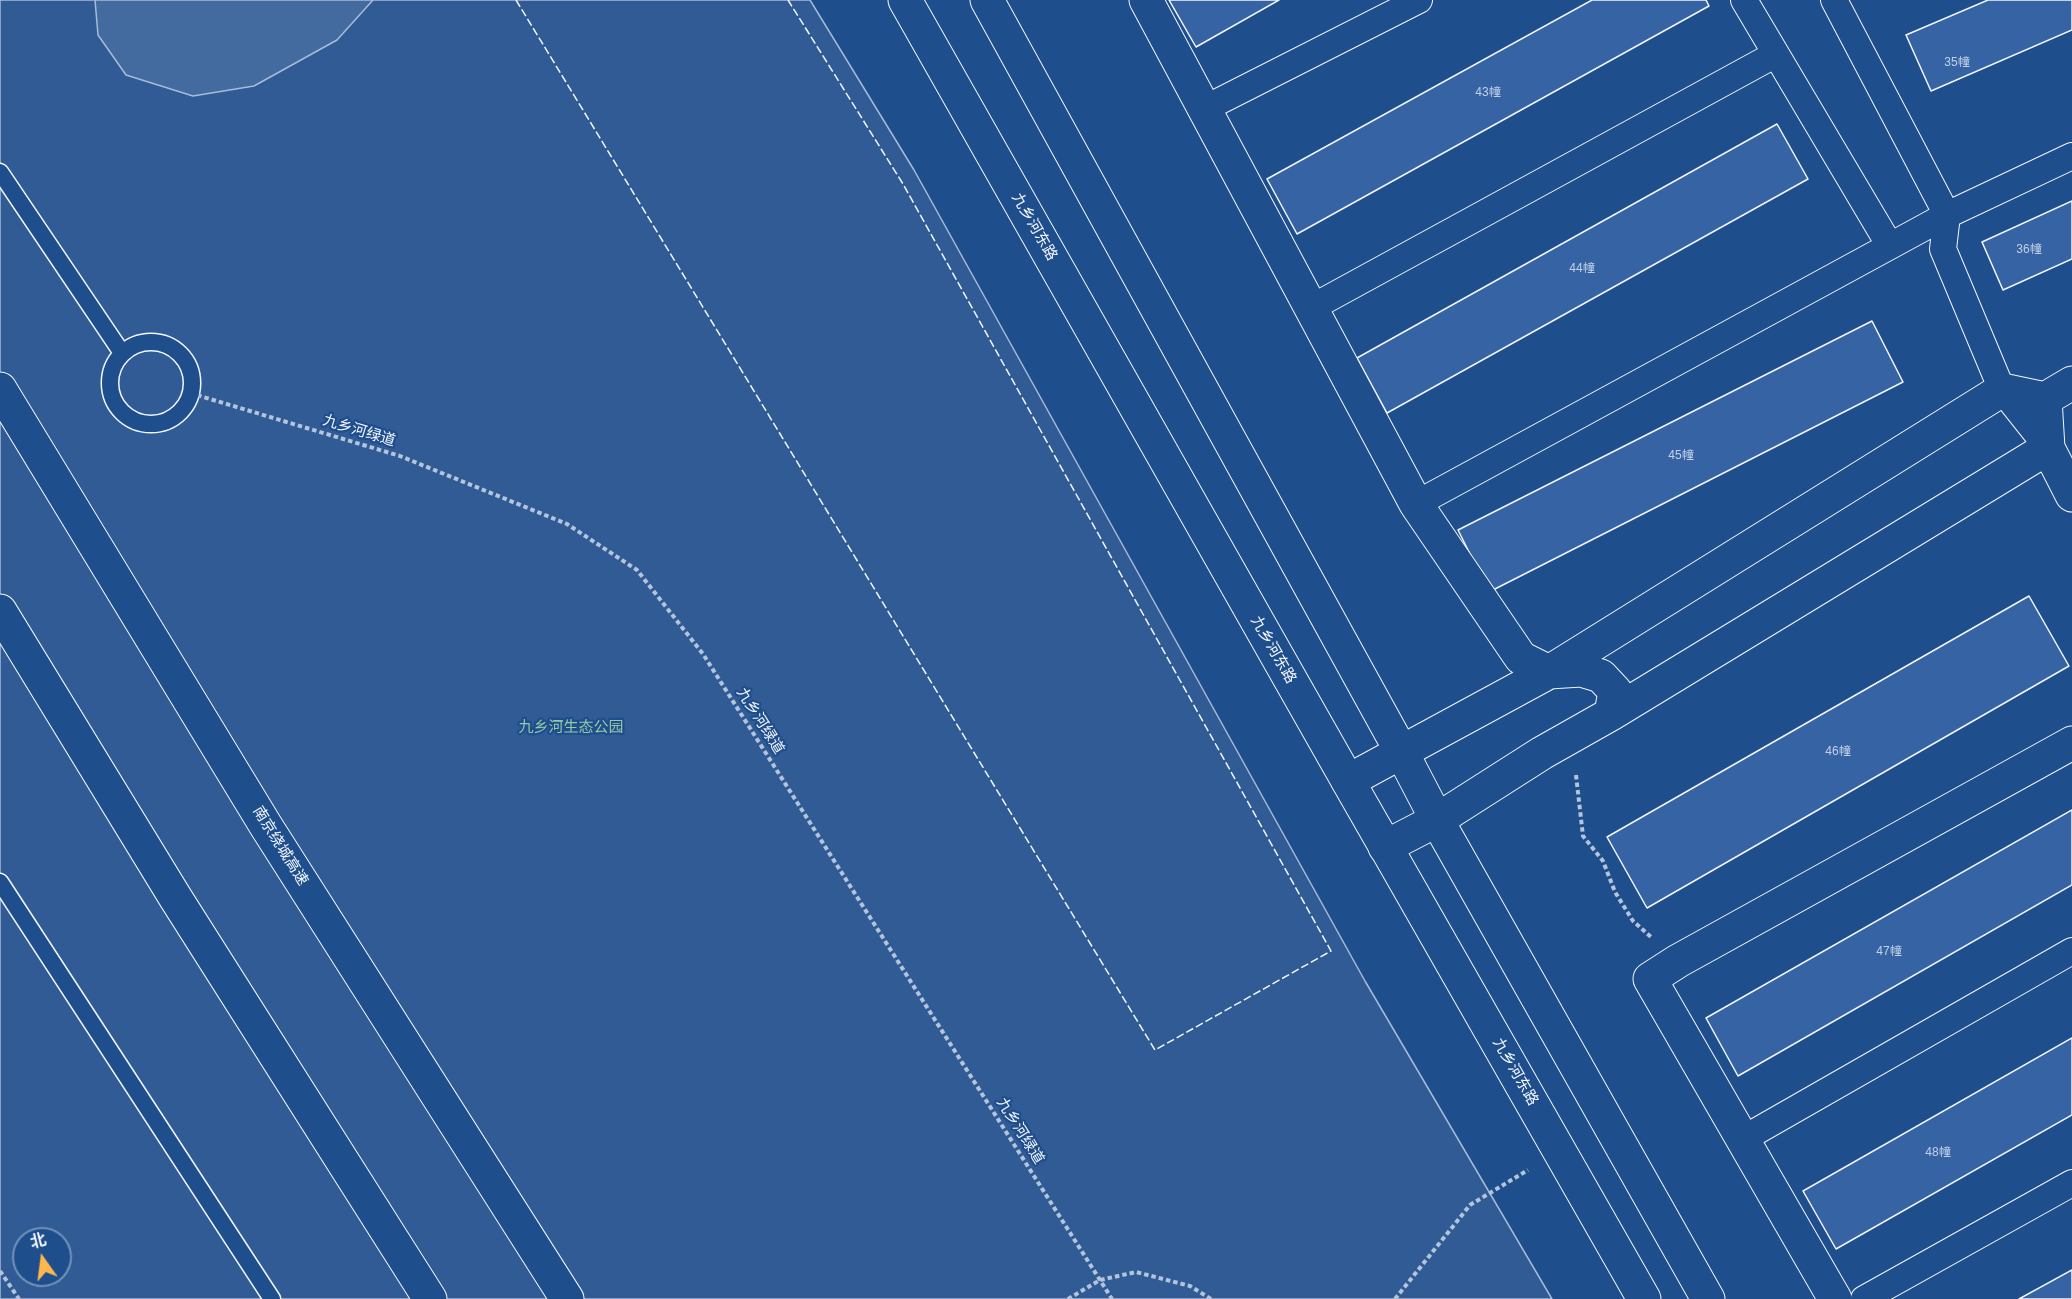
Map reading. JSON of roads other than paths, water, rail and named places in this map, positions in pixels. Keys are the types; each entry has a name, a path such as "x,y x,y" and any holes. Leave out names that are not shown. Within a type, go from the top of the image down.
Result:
{"main road":[{"name":"九乡河东路","path":"905,0 1644,1299"},
{"path":"987,0 1437,820 1707,1299"},
{"path":"1146,0 1416,504 1521,658 1549,672 1581,670 1601,676 1614,691 1611,714"},
{"name":"南京绕城高速","path":"0,389 260,816 567,1299"},
{"path":"1348,782 1549,672 2002,390 2058,391 2048,448 2072,495"},
{"path":"1385,846 1437,820 1542,753 1611,714 2048,448"},
{"path":"0,611 175,897 430,1299"},
{"path":"1835,1299 1650,979 1678,961 2072,743"}],"street":[{"path":"1204,109 1419,0"},
{"path":"1744,0 1890,246"},
{"path":"1841,2 1947,215 1942,249 2002,390 2048,448"},
{"path":"1311,308 1776,54"},
{"path":"1416,504 1947,215 2072,156"},
{"path":"1743,1139 2072,951"},
{"path":"1864,1299 2072,1183"}],"lane":[{"path":"0,172 122,353"},
{"path":"146,342 159,342 172,347 189,367 190,393 185,406 175,416 163,422 150,424 124,414 115,404 110,391 110,378 114,364 122,353 146,342"},
{"path":"0,882 272,1299"}],"park label":[{"name":"九乡河生态公园","path":"571,728"}]}
